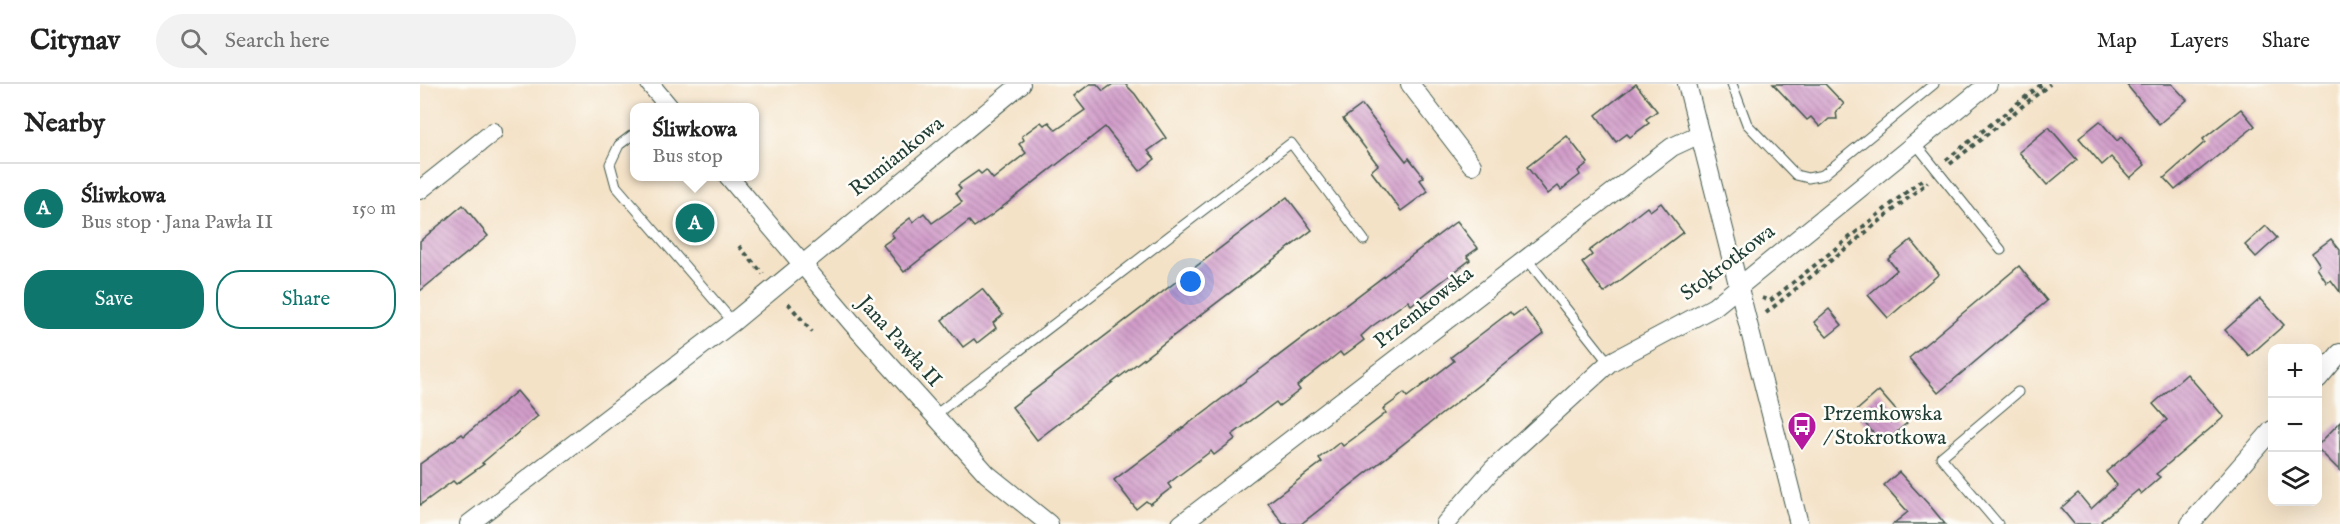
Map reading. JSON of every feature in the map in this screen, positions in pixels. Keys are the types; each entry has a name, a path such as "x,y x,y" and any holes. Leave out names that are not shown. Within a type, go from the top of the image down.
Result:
{"street":[{"path":"650,84 666,103"},
{"name":"Rumiankowa","path":"469,524 733,322 1021,84"},
{"path":"1410,84 1472,165"},
{"path":"1686,84 1799,524"},
{"name":"Stokrotkowa","path":"1444,524 1492,470 1609,363 1714,308 1737,286 1988,84"},
{"path":"420,189 493,132"},
{"name":"Przemkowska","path":"1180,524 1672,147 1700,134"},
{"name":"Jana Pawła II","path":"731,181 801,264 987,474 1049,524"},
{"path":"2322,373 2340,353"},
{"path":"2190,524 2268,435"}],"lane":[{"path":"1732,84 1748,124 1796,175 1808,178 1823,175 1934,84"},
{"path":"630,137 619,145 610,164 616,186 733,322"},
{"path":"935,415 1291,143 1364,240"},
{"path":"1915,143 2001,250"},
{"path":"1526,258 1609,363"},
{"path":"1998,524 1941,457 2018,392"}],"path":[{"path":"1760,317 2042,84"},
{"path":"1756,296 1770,301 2050,84"}],"building":[{"path":"1090,84 1097,84 1103,91 1113,84 1125,84 1135,94 1166,138 1148,151 1155,159 1140,171 1105,127 992,215 974,227 969,221 904,272 883,245 894,237 891,233 910,218 913,222 924,213 932,223 962,202 956,193 961,189 958,185 978,171 981,174 986,170 993,179 1026,153 1019,144 1024,140 1022,136 1041,122 1044,125 1049,122 1056,130 1085,110 1074,96"},
{"path":"1636,84 1657,111 1646,119 1649,123 1630,137 1627,134 1616,142 1596,115"},
{"path":"1773,84 1825,84 1844,104 1836,111 1837,119 1829,119 1820,127 1811,117 1807,120"},
{"path":"2126,84 2172,84 2187,100 2159,124"},
{"path":"1362,105 1406,161 1409,158 1424,177 1420,180 1428,191 1401,211 1371,171 1378,165 1343,119"},
{"path":"2241,109 2255,126 2175,190 2164,178 2205,142 2203,139"},
{"path":"2100,121 2117,141 2121,137 2145,165 2130,178 2111,157 2102,165 2079,138"},
{"path":"2049,127 2077,160 2047,185 2019,152"},
{"path":"1567,136 1588,163 1578,171 1580,175 1561,190 1558,186 1548,194 1527,167"},
{"path":"1287,197 1312,230 1037,440 1012,407"},
{"path":"1661,203 1683,232 1604,293 1582,263 1592,255 1589,251 1647,207 1650,211"},
{"path":"463,205 488,236 420,291 420,241"},
{"path":"1457,221 1478,248 1467,256 1470,260 1411,305 1408,301 1371,327 1361,336 1364,340 1343,356 1340,352 1297,386 1300,390 1279,406 1276,402 1232,435 1235,439 1214,455 1211,451 1168,484 1171,488 1150,504 1146,501 1136,509 1114,480"},
{"path":"2266,226 2277,238 2256,257 2245,245"},
{"path":"2331,239 2340,250 2340,292 2331,280 2327,283 2317,268 2320,265 2312,253"},
{"path":"1911,240 1939,274 1888,318 1868,295 1897,270 1888,259"},
{"path":"2019,266 2047,301 1938,393 1909,358"},
{"path":"982,289 1003,315 993,323 996,328 977,343 974,339 963,347 942,320"},
{"path":"2260,299 2284,325 2249,356 2225,330"},
{"path":"1524,308 1544,334 1301,524 1283,524 1268,503 1322,462 1319,458 1340,442 1343,446 1386,413 1383,409 1404,393 1407,397 1454,361 1451,357 1485,331 1510,312 1513,316"},
{"path":"1829,309 1842,325 1827,337 1814,322"},
{"path":"2187,374 2224,417 2156,474 2160,477 2141,494 2138,490 2101,521 2104,524 2074,524 2061,508 2078,493 2091,509 2117,485 2106,472 2167,420 2153,404"},
{"path":"517,391 538,416 482,463 484,464 456,484 453,481 420,505 420,464 462,434 464,436"},
{"path":"1879,391 1907,423 1883,444 1855,412"},
{"path":"2340,422 2340,471 2322,453 2322,441"},
{"path":"1899,472 1945,524 1893,524 1908,512 1884,485"}],"place":[{"name":"Śliwkowa","path":"695,223"},
{"name":"Przemkowska / Stokrotkowa","path":"1802,452"}]}
